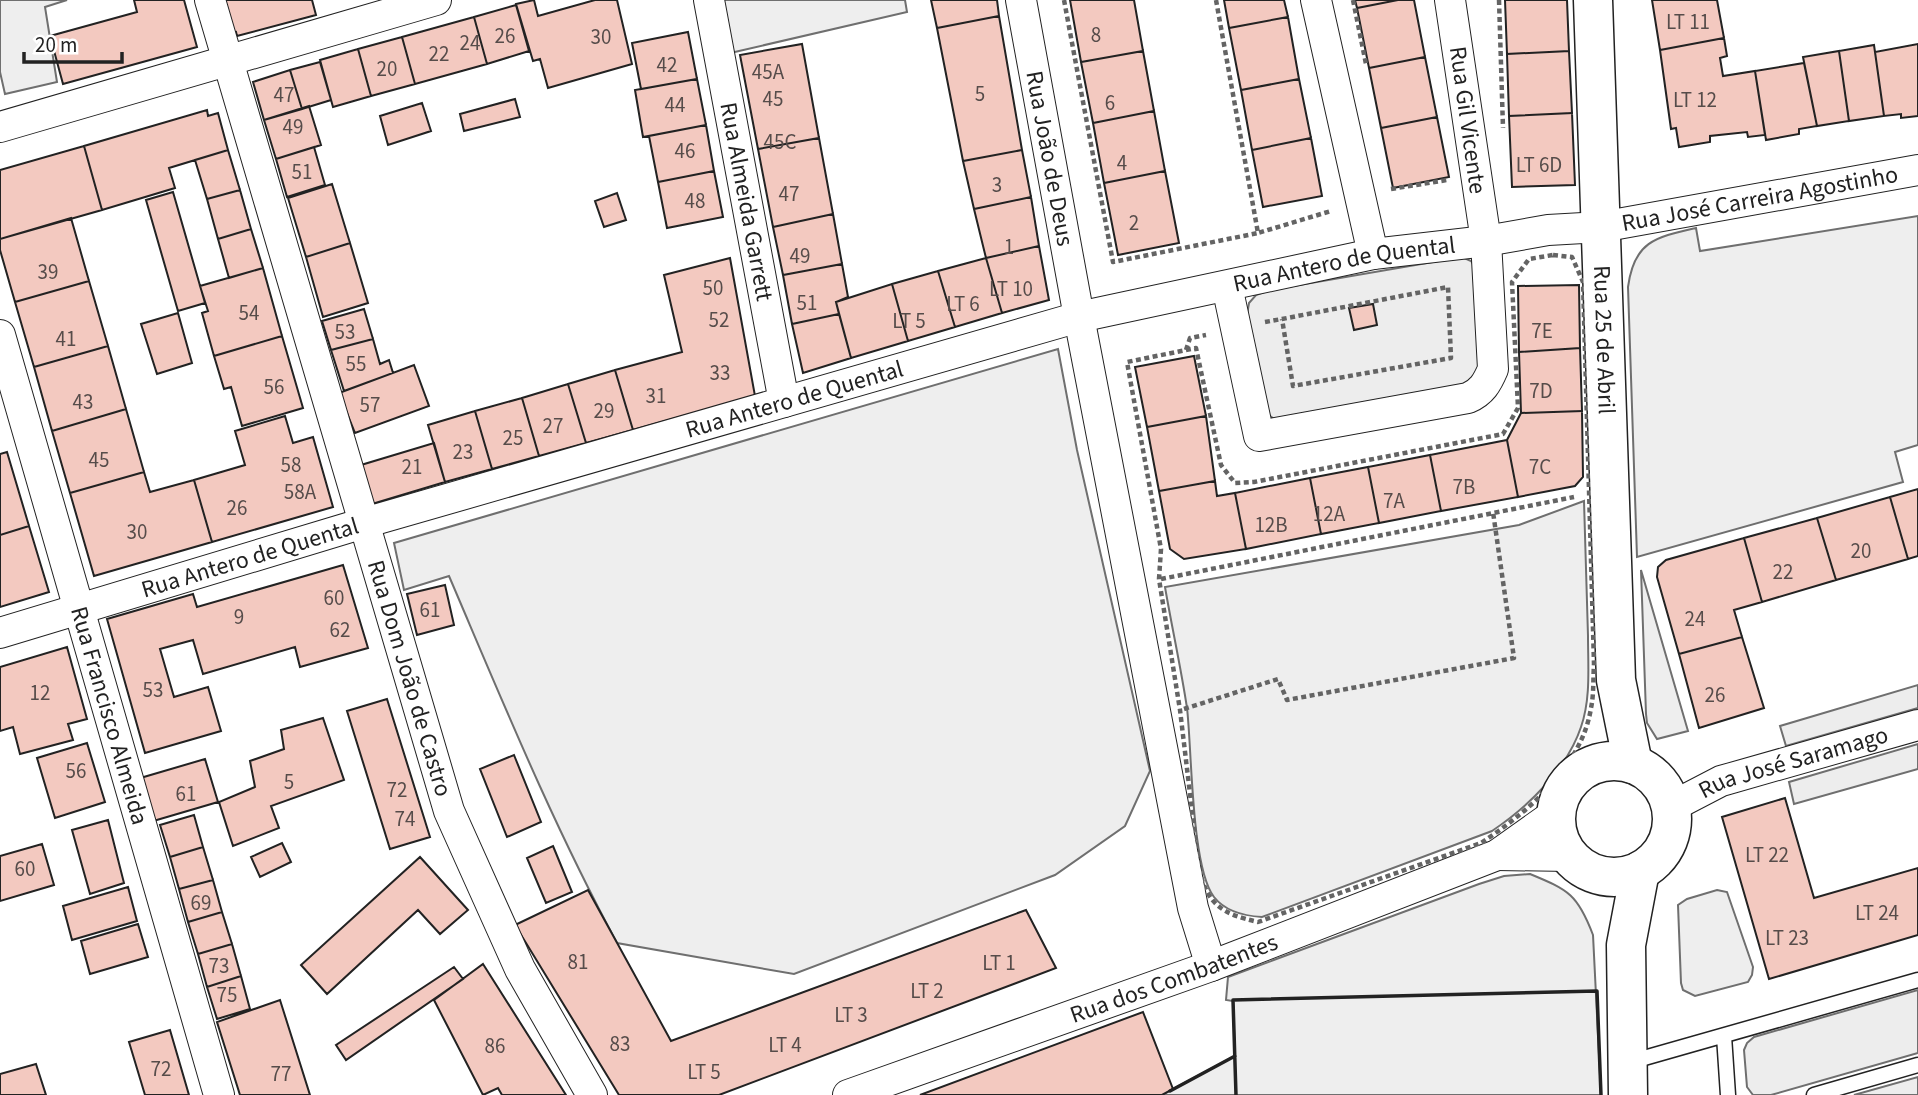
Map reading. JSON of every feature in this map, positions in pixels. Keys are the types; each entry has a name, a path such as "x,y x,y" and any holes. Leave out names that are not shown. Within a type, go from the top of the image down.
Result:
{"street":[{"name":"Rua Dom João de Castro","path":"210,0 449,811 520,969 592,1095"},
{"path":"0,127 436,0"},
{"name":"Rua Almeida Garrett","path":"709,0 784,402"},
{"name":"Rua João de Deus","path":"1021,0 1079,317 1146,582 1193,908 1212,966"},
{"path":"1316,0 1373,254"},
{"name":"Rua Gil Vicente","path":"1227,286 1259,436 1468,398 1479,393 1488,382 1493,369 1486,241 1450,0"},
{"name":"Rua 25 de Abril","path":"1593,0 1601,227 1591,494 1616,680 1633,764"},
{"name":"Rua José Carreira Agostinho","path":"1601,227 1918,170"},
{"name":"Rua Antero de Quental","path":"0,634 364,523 1079,317 1373,254 1486,241 1548,230 1601,227"},
{"name":"Rua Francisco Almeida","path":"0,335 219,1095"},
{"name":"Rua 25 de Abril","path":"1591,766 1609,726 1616,680"},
{"name":"Rua José Saramago","path":"1671,807 1721,781 1918,725"},
{"path":"1583,865 1626,876 1640,871 1655,860 1666,844 1672,826 1671,807 1658,780 1633,764 1605,761 1578,774 1567,785 1556,813 1561,843 1583,865 1626,944"},
{"name":"Rua dos Combatentes","path":"848,1095 1212,966 1497,855 1556,813"},
{"name":"Rua dos Combatentes","path":"1497,855 1583,865"},
{"path":"1628,1079 1626,944 1640,871"}],"lane":[{"path":"1628,1079 1724,1036 1918,980"},
{"path":"1724,1036 1728,1095"},
{"path":"1814,1095 1918,1065"}],"path":[{"path":"1064,0 1113,262 1258,233 1331,211"},
{"path":"1216,0 1258,233"},
{"path":"1353,0 1366,68"},
{"path":"1499,0 1504,134"},
{"path":"1388,176 1391,189 1455,179"},
{"path":"1553,255 1572,257 1583,282 1591,494 1594,664 1591,708 1584,734 1574,755 1554,780 1512,822 1482,843 1438,856 1258,922 1232,916 1214,904 1203,885 1199,869 1180,710 1146,582 1161,548 1127,362 1196,348 1220,465 1235,483 1254,482 1503,435 1518,408 1512,282 1529,258 1553,255"},
{"path":"1448,287 1451,358 1293,386 1282,319 1448,287"},
{"path":"1146,582 1591,494"},
{"path":"1180,710 1278,680 1287,699 1514,658 1493,512"}],"shaded area":[{"path":"0,0 67,0 45,7 57,82 5,94 0,72"},
{"path":"717,0 905,0 907,12 726,54"},
{"path":"1918,216 1918,445 1895,452 1903,482 1637,557 1628,287 1631,272 1642,250 1658,238 1696,228 1700,251"},
{"path":"1462,257 1471,261 1478,271 1483,370 1468,386 1277,421 1266,413 1247,315 1249,303 1256,295 1270,290"},
{"path":"1058,349 1077,450 1150,771 1125,826 1055,875 794,974 617,943 550,808 449,576 404,590 394,543"},
{"path":"1584,501 1588,659 1586,705 1575,743 1545,786 1519,811 1492,831 1262,917 1236,912 1219,902 1206,882 1201,861 1187,708 1165,587 1519,525"},
{"path":"1641,570 1688,731 1657,739 1647,723 1646,714"},
{"path":"1918,685 1918,708 1786,746 1780,726"},
{"path":"1918,744 1918,769 1794,804 1789,782"},
{"path":"1530,874 1563,890 1577,902 1593,935 1601,1095 1162,1095 1235,1056 1233,1001 1226,1000 1228,977 1479,884 1504,876"},
{"path":"1717,890 1727,892 1753,967 1752,975 1748,982 1695,996 1683,990 1681,983 1678,905 1687,899"},
{"path":"1918,990 1918,1053 1771,1095 1753,1095 1747,1087 1744,1050 1754,1037"},
{"path":"1918,1077 1918,1095 1854,1095"}],"building":[{"path":"134,0 184,0 197,47 63,84 50,36 137,12"},
{"path":"223,0 312,0 316,15 237,36 236,32 231,33"},
{"path":"534,0 538,16 595,0 617,0 632,64 548,88 540,59 533,61 516,4"},
{"path":"931,0 997,0 999,16 937,28"},
{"path":"1070,0 1134,0 1143,51 1081,62"},
{"path":"1224,0 1284,0 1288,17 1229,28"},
{"path":"1355,0 1398,0 1357,8"},
{"path":"1398,0 1414,0 1425,57 1369,68 1357,8"},
{"path":"1505,0 1567,0 1569,51 1507,54"},
{"path":"1652,0 1717,0 1724,38 1660,50"},
{"path":"516,5 529,51 487,64 474,17"},
{"path":"999,16 1022,150 963,161 937,28"},
{"path":"474,17 487,64 415,84 402,37"},
{"path":"1288,17 1299,79 1241,90 1229,28"},
{"path":"688,32 697,79 641,89 632,43"},
{"path":"402,37 415,84 371,96 358,49"},
{"path":"1724,38 1727,56 1720,58 1723,76 1755,71 1765,135 1748,137 1747,132 1710,136 1710,142 1679,147 1676,128 1671,129 1660,50"},
{"path":"802,44 819,138 758,149 740,55"},
{"path":"1918,44 1918,116 1884,116 1875,52"},
{"path":"1874,45 1884,116 1849,121 1839,51"},
{"path":"358,49 371,96 333,107 320,60"},
{"path":"1143,51 1154,111 1093,123 1081,62"},
{"path":"1569,51 1572,113 1509,116 1507,54"},
{"path":"1839,51 1849,121 1817,126 1803,57"},
{"path":"1425,57 1437,117 1381,128 1369,68"},
{"path":"320,62 331,100 302,109 290,70"},
{"path":"1804,63 1817,126 1799,129 1799,134 1766,140 1755,71"},
{"path":"290,70 302,109 264,120 253,82"},
{"path":"697,79 706,125 643,137 635,90"},
{"path":"1299,79 1311,138 1252,150 1241,90"},
{"path":"515,99 520,117 464,131 460,114"},
{"path":"422,103 431,131 388,145 380,116"},
{"path":"309,106 321,145 276,159 264,120"},
{"path":"207,110 208,116 218,113 228,150 169,168 175,188 102,210 84,146"},
{"path":"1154,111 1165,171 1104,183 1093,123"},
{"path":"1572,113 1575,185 1512,187 1509,116"},
{"path":"1437,117 1449,177 1393,188 1381,128"},
{"path":"706,125 714,171 658,182 649,136"},
{"path":"819,138 833,214 773,227 758,149"},
{"path":"1311,138 1322,196 1263,207 1252,150"},
{"path":"84,146 102,210 0,239 0,170"},
{"path":"314,147 325,185 287,197 276,159"},
{"path":"228,150 240,190 207,199 195,160"},
{"path":"1022,150 1031,197 974,209 963,161"},
{"path":"714,171 723,217 667,228 658,182"},
{"path":"1165,171 1179,243 1118,255 1104,183"},
{"path":"332,184 350,243 306,257 288,198"},
{"path":"240,190 251,229 218,239 207,199"},
{"path":"173,192 205,303 178,311 146,200"},
{"path":"617,193 626,220 604,227 595,201"},
{"path":"1031,197 1039,246 986,258 974,209"},
{"path":"833,214 842,264 783,275 773,227"},
{"path":"71,218 89,281 15,302 0,250 0,239"},
{"path":"251,229 263,268 229,278 218,239"},
{"path":"350,243 368,303 323,317 306,257"},
{"path":"1039,246 1049,300 1002,313 986,258"},
{"path":"730,258 755,396 633,430 615,370 682,352 664,275"},
{"path":"986,258 1002,313 955,327 938,271"},
{"path":"842,264 848,297 836,302 839,314 792,324 783,275"},
{"path":"263,268 282,336 214,356 202,313 208,311 200,286"},
{"path":"938,271 955,327 908,341 892,284"},
{"path":"89,281 108,346 34,367 15,302"},
{"path":"892,284 908,341 851,358 836,302"},
{"path":"1579,285 1580,348 1519,352 1518,286"},
{"path":"1373,304 1377,325 1354,330 1349,308"},
{"path":"364,309 373,339 331,350 322,321"},
{"path":"178,313 192,363 157,374 141,324"},
{"path":"839,314 851,358 803,373 792,324"},
{"path":"282,336 303,408 242,426 231,387 224,389 214,356"},
{"path":"373,339 380,364 389,360 393,373 344,391 331,350"},
{"path":"108,346 126,409 52,431 34,367"},
{"path":"1580,348 1582,411 1521,413 1519,352"},
{"path":"1194,356 1206,416 1147,427 1135,367"},
{"path":"414,365 429,406 355,433 339,393"},
{"path":"615,370 633,430 586,443 568,384"},
{"path":"568,384 586,443 539,456 522,398"},
{"path":"522,398 539,456 492,469 475,411"},
{"path":"126,409 144,472 70,493 52,431"},
{"path":"475,411 492,469 445,482 428,425"},
{"path":"1582,411 1583,477 1575,486 1518,497 1507,440 1521,413"},
{"path":"285,416 293,443 313,437 333,507 212,542 194,480 245,465 235,431"},
{"path":"1206,416 1215,481 1159,491 1147,427"},
{"path":"1507,440 1518,497 1441,511 1430,455"},
{"path":"434,443 445,482 372,504 361,465"},
{"path":"7,452 29,526 0,535 0,454"},
{"path":"1430,455 1441,511 1379,523 1368,467"},
{"path":"1368,467 1379,523 1321,534 1310,478"},
{"path":"144,472 150,492 194,480 212,542 94,576 70,493"},
{"path":"1310,478 1321,534 1246,549 1235,493"},
{"path":"1215,481 1217,496 1235,493 1246,549 1184,559 1170,549 1159,491"},
{"path":"1918,489 1918,556 1908,559 1890,497"},
{"path":"1890,497 1908,559 1836,580 1817,518"},
{"path":"1817,518 1836,580 1762,602 1744,538"},
{"path":"29,526 49,592 0,607 0,535"},
{"path":"1744,538 1762,602 1734,610 1742,637 1679,654 1657,577 1658,567 1666,560"},
{"path":"343,565 368,648 300,667 295,647 203,674 193,640 160,649 174,697 208,687 221,731 145,753 107,619 193,594 197,607"},
{"path":"445,585 454,625 417,635 407,594"},
{"path":"1742,637 1764,708 1699,728 1679,654"},
{"path":"67,647 87,719 68,724 73,740 20,754 13,727 0,731 0,667"},
{"path":"387,699 430,837 390,849 347,711"},
{"path":"323,718 344,780 271,806 279,828 233,846 219,802 255,787 250,761 284,749 281,730"},
{"path":"87,743 105,802 55,818 37,758"},
{"path":"514,755 541,822 507,837 480,769"},
{"path":"205,759 218,802 150,822 137,779"},
{"path":"1785,798 1814,898 1918,868 1918,935 1769,979 1722,817"},
{"path":"194,815 203,847 170,857 160,825"},
{"path":"108,820 124,883 90,894 72,830"},
{"path":"282,843 291,862 260,877 251,857"},
{"path":"42,844 54,885 0,901 0,856"},
{"path":"553,846 572,892 546,903 527,858"},
{"path":"203,847 213,880 179,889 170,857"},
{"path":"420,857 468,910 440,934 418,910 327,994 301,965"},
{"path":"213,880 222,912 188,922 179,889"},
{"path":"128,887 137,921 72,940 63,906"},
{"path":"588,890 671,1041 1026,910 1056,968 719,1095 619,1095 515,925"},
{"path":"222,912 232,944 198,954 188,922"},
{"path":"138,924 148,957 90,974 81,941"},
{"path":"232,944 241,976 207,987 198,954"},
{"path":"483,964 566,1095 502,1095 498,1088 483,1095 434,1000"},
{"path":"454,967 463,979 346,1060 336,1045"},
{"path":"241,976 250,1009 217,1019 207,987"},
{"path":"280,1000 310,1095 240,1095 217,1022"},
{"path":"1143,1012 1173,1089 1162,1095 920,1095"},
{"path":"170,1030 189,1095 145,1095 129,1042"},
{"path":"36,1064 46,1095 0,1095 0,1074"}],"wall":[{"path":"1236,1095 1233,1000 1597,991 1601,1095"},
{"path":"1170,1091 1235,1056"}]}
